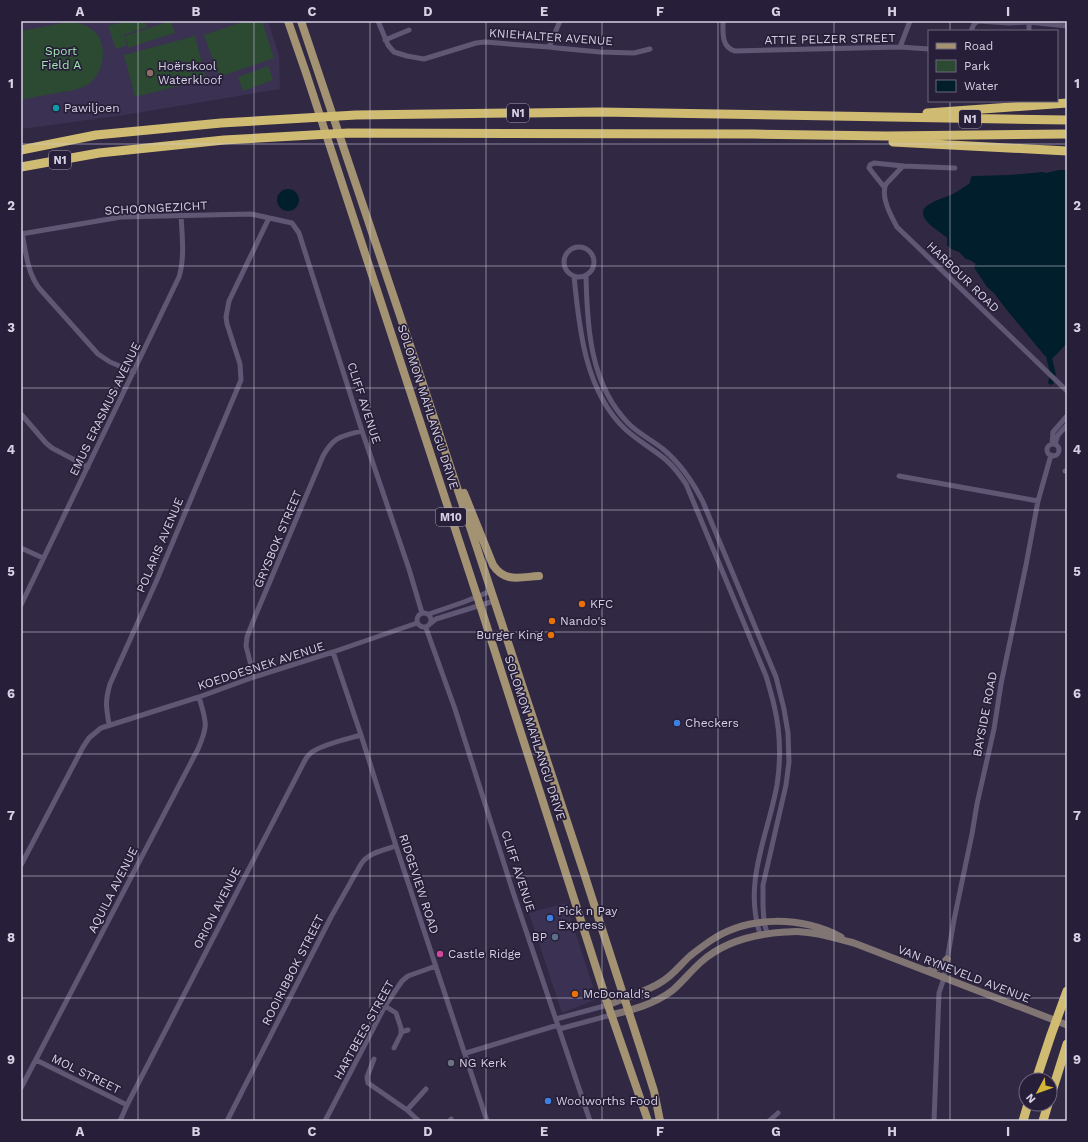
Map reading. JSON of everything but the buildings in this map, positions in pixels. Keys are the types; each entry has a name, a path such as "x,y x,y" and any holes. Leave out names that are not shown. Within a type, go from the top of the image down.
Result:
{"highway":[{"path":"873,117 1067,104"},
{"name":"N1","path":"21,150 96,135 221,123 356,115 600,112 1067,120"},
{"name":"N1","path":"21,167 99,153 208,141 348,133 753,134 887,136 1067,134"},
{"path":"753,134 1065,151"},
{"path":"1039,1072 1067,991"},
{"path":"1058,1073 1067,1044"}],"main road":[{"name":"SOLOMON MAHLANGU DRIVE","path":"288,21 480,605 611,1015 648,1121"},
{"name":"SOLOMON MAHLANGU DRIVE","path":"301,21 434,418 624,998 654,1091 660,1121"},
{"path":"434,418 496,570 510,578 539,576"},
{"name":"VAN RYNEVELD AVENUE","path":"608,1005 645,991 665,980 691,956 718,936 734,929 760,923 789,922 817,926 854,943 1001,1001 1067,1025"},
{"name":"VAN RYNEVELD AVENUE","path":"611,1015 628,1011 658,999 672,991 700,962 719,949 738,941 764,934 802,932 829,936 854,943"},
{"path":"926,971 940,966 947,959"}],"street":[{"name":"KNIEHALTER AVENUE","path":"378,21 385,40 391,50 403,55 424,59 476,43 485,42 600,52 634,53 650,49"},
{"path":"548,47 560,21"},
{"name":"ATTIE PELZER STREET","path":"723,21 724,41 726,46 732,51 900,47 928,49"},
{"path":"900,47 910,21"},
{"path":"971,30 974,24 978,21 1009,23 1029,22 1067,26"},
{"path":"1029,22 1029,30"},
{"path":"385,40 409,30"},
{"path":"903,166 884,187 870,168 870,165 874,163 903,166 955,168"},
{"name":"HARBOUR ROAD","path":"884,187 886,204 897,227 1066,388"},
{"name":"SCHOONGEZICHT","path":"22,234 120,217 251,214 268,218"},
{"name":"EMUS ERASMUS AVENUE","path":"21,605 179,277 183,248 181,215"},
{"name":"CLIFF AVENUE","path":"268,218 292,223 299,233 422,613"},
{"name":"POLARIS AVENUE","path":"109,724 106,700 110,684 156,582 242,380 240,364 227,324 227,309 229,301 268,218"},
{"path":"22,234 30,272 39,288 98,354 114,364 134,372"},
{"path":"574,248 584,248 593,259 592,269 586,275 578,277 574,276 565,268 564,259 569,251 574,248"},
{"path":"586,275 586,306 591,348 604,386 613,404 629,424 675,460 694,485 706,508 776,676 788,733 789,762 786,785 763,885 763,906 760,923"},
{"path":"574,276 578,319 583,347 598,390 620,424 667,461 678,472 686,484 766,676 778,724 778,768 777,784 761,846 755,883 754,903 764,934"},
{"path":"21,414 52,448 88,467"},
{"path":"1067,416 1053,432 1054,444 1059,448 1059,452 1055,455 1051,455 1048,453 1047,449 1049,446 1054,444 1058,435 1067,425"},
{"name":"GRYSBOK STREET","path":"254,677 246,646 248,637 254,619 321,462 334,440 362,430"},
{"name":"BAYSIDE ROAD","path":"934,1121 939,992 944,978 954,920 994,728 1001,684 1038,501 1051,455"},
{"path":"899,476 917,478 989,493 1038,501"},
{"path":"21,548 43,558"},
{"path":"491,591 429,614 422,613 417,618 418,623 421,627 426,628 436,619 494,601"},
{"path":"429,614 432,618 431,623"},
{"name":"KOEDOESNEK AVENUE","path":"109,724 199,698 254,677 418,623"},
{"name":"CLIFF AVENUE","path":"426,628 455,709 513,892 590,1121"},
{"name":"RIDGEVIEW ROAD","path":"333,652 487,1121"},
{"name":"AQUILA AVENUE","path":"21,1088 198,749 206,726 199,698"},
{"path":"21,865 82,747 95,732 109,724"},
{"name":"ORION AVENUE","path":"120,1121 126,1105 304,762 316,749 361,735"},
{"name":"ROOIRIBBOK STREET","path":"227,1121 331,917 361,864 366,858 396,846"},
{"name":"HARTBEES STREET","path":"325,1121 385,1006 402,981 408,976 436,966"},
{"path":"556,1019 608,1005"},
{"path":"385,1006 396,1013 401,1032 394,1048"},
{"path":"466,1054 558,1027 611,1015"},
{"path":"401,1032 408,1030"},
{"path":"374,1059 367,1077 368,1083 407,1110 419,1121"},
{"name":"MOL STREET","path":"36,1060 126,1105"},
{"path":"407,1110 426,1089"},
{"path":"769,1121 778,1113"}],"shaded area":[{"name":"Hoërskool Waterkloof","path":"21,21 268,21 279,56 280,89 124,115 21,129"},
{"path":"566,903 597,999 562,1013 529,913"}],"green space":[{"path":"127,21 145,21 147,27 124,35 127,45 116,49 108,26"},
{"path":"171,21 175,33 129,48 125,36"},
{"path":"245,21 262,21 274,58 219,77 204,35"},
{"name":"Sport Field A","path":"68,22 85,25 94,31 99,37 103,52 101,67 97,74 87,85 80,88 21,100 21,31"},
{"path":"195,36 206,79 135,97 124,55"},
{"path":"268,66 273,80 243,91 238,77"}],"water":[{"path":"1067,170 1067,343 1053,358 1045,356 994,293 987,287 975,269 974,266 976,264 966,259 959,252 951,249 947,245 947,238 928,223 923,212 924,208 928,205 953,194 969,184 971,177 973,176 1046,173"},
{"path":"288,189 296,192 299,200 296,208 288,211 280,208 277,200 280,192"}],"waterway":[{"path":"1049,357 1053,374 1051,382"}],"place":[{"name":"Hoërskool Waterkloof","path":"150,73"},
{"name":"Pawiljoen","path":"56,108"},
{"name":"KFC","path":"582,604"},
{"name":"Nando's","path":"552,621"},
{"name":"Burger King","path":"551,635"},
{"name":"Checkers","path":"677,723"},
{"name":"Pick n Pay Express","path":"550,918"},
{"name":"BP","path":"555,937"},
{"name":"Castle Ridge","path":"440,954"},
{"name":"McDonald's","path":"575,994"},
{"name":"NG Kerk","path":"451,1063"},
{"name":"Woolworths Food","path":"548,1101"}]}
